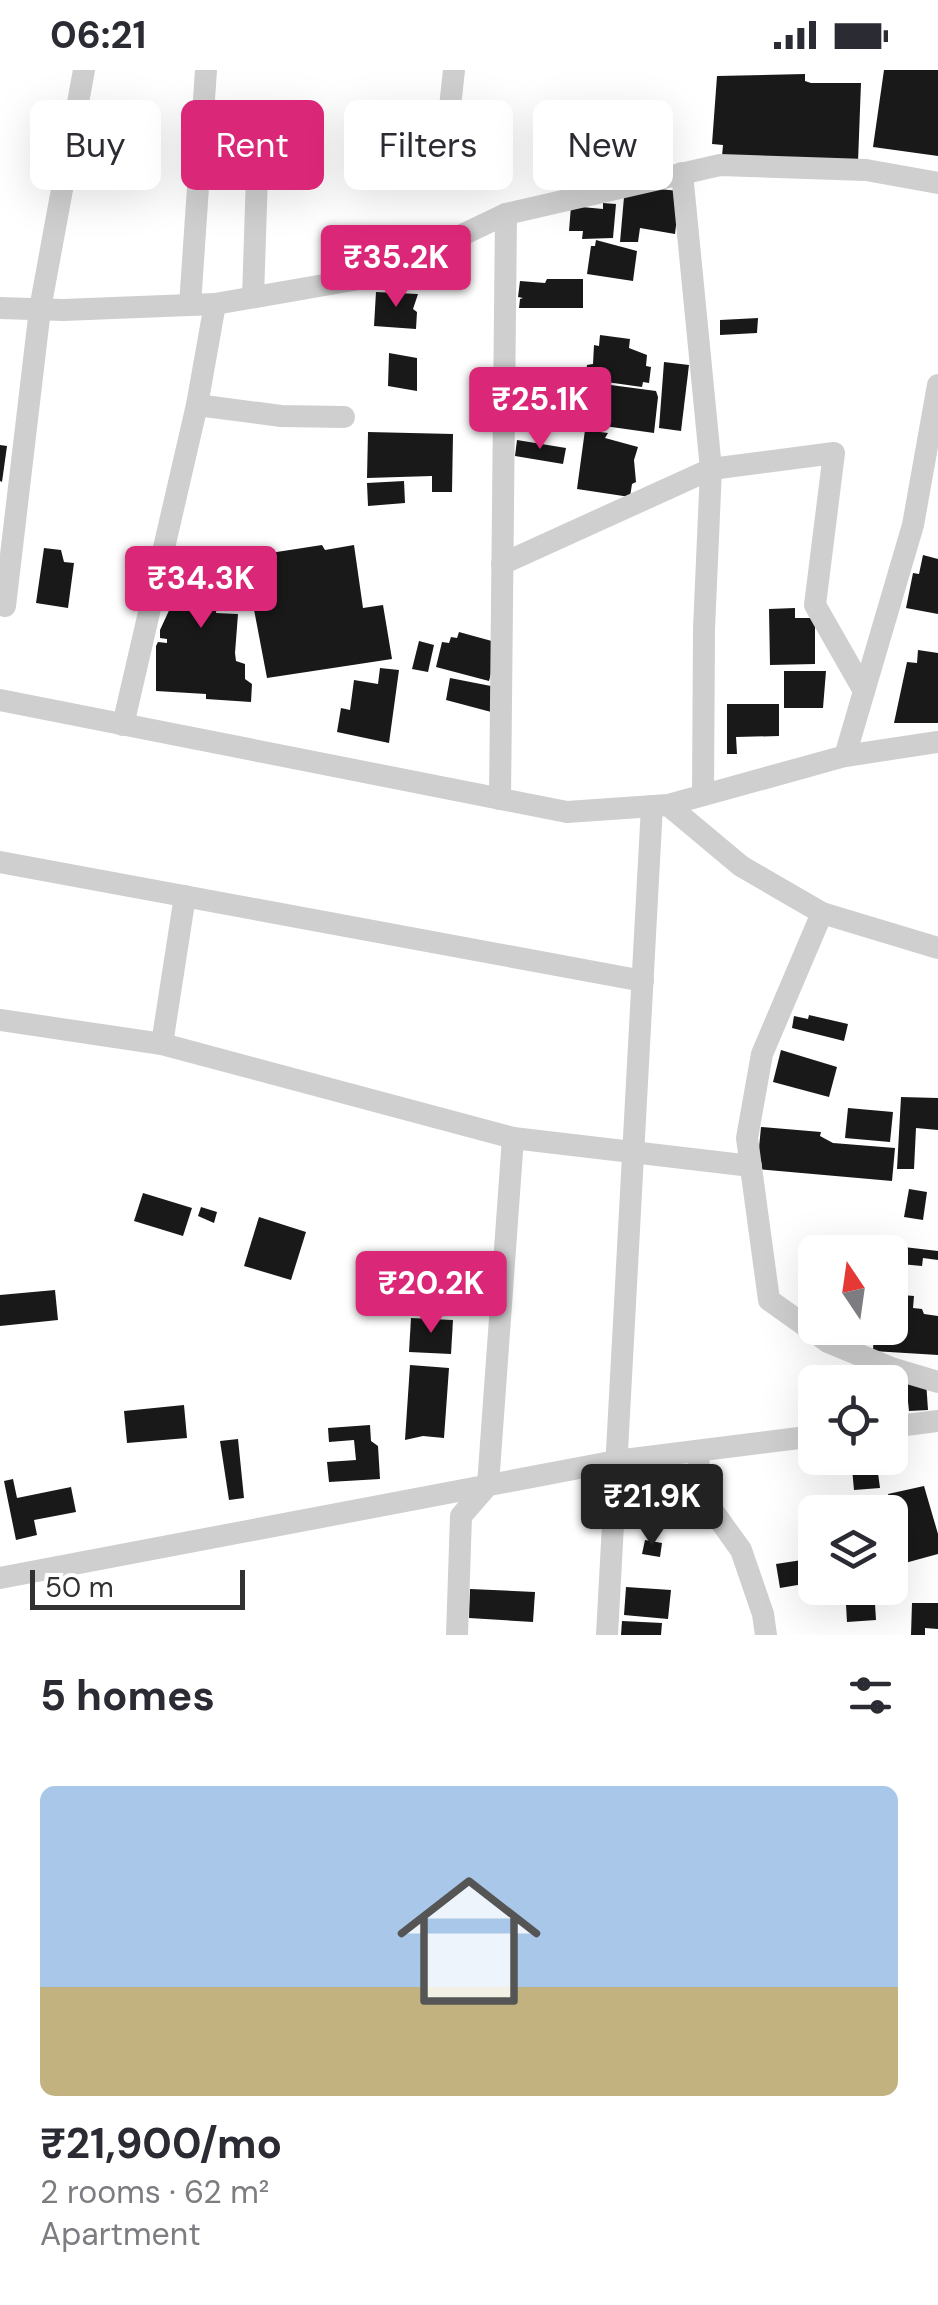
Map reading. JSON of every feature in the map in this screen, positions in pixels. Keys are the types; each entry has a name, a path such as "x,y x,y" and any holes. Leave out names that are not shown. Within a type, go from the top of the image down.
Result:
{"street":[{"path":"5,606 40,310 84,70"},
{"path":"190,305 206,70"},
{"path":"451,100 454,70"},
{"path":"0,308 214,304 376,276 506,214 720,164 848,169 938,183"},
{"path":"682,174 711,469 704,629 704,795"},
{"path":"252,297 256,190"},
{"path":"500,799 506,214"},
{"path":"123,725 197,406 214,304"},
{"path":"845,756 913,525 938,386"},
{"path":"197,406 282,416 344,417"},
{"path":"502,564 711,469 834,452 815,605 864,691"},
{"path":"0,700 566,812 660,806 845,756 938,742"},
{"path":"660,806 742,866 822,914 938,948"},
{"path":"607,1635 632,1152 660,806"},
{"path":"0,862 643,980"},
{"path":"162,1044 185,896"},
{"path":"822,914 762,1054 747,1138 769,1300 828,1342 938,1382"},
{"path":"0,1020 162,1044 513,1138 751,1166"},
{"path":"457,1635 461,1516 488,1485 513,1138"},
{"path":"908,1425 938,1421"},
{"path":"0,1578 616,1461 798,1438"},
{"path":"698,1450 700,1493 741,1550 763,1614 766,1635"}],"building":[{"path":"884,70 938,70 938,156 873,147"},
{"path":"805,74 805,81 811,83 861,83 858,162 722,156 723,145 712,144 717,76"},
{"path":"625,190 680,191 675,234 640,228 638,242 620,242"},
{"path":"603,203 616,204 613,238 582,239 583,231 569,231 571,206 603,209"},
{"path":"596,240 637,251 633,281 587,274 591,246 595,246"},
{"path":"547,279 583,279 583,308 519,308 523,298 518,297 520,281 545,283"},
{"path":"376,292 418,294 413,309 417,312 416,329 374,326"},
{"path":"758,318 757,333 720,335 720,320"},
{"path":"600,335 630,339 629,348 647,355 646,366 651,367 649,383 643,382 642,387 585,379"},
{"path":"389,353 417,358 417,391 388,386"},
{"path":"664,362 689,365 681,431 659,428"},
{"path":"588,382 656,391 654,433 583,423 585,408 605,411 607,397 584,394"},
{"path":"585,430 608,433 605,438 638,447 634,460 636,482 630,497 577,489"},
{"path":"368,432 453,434 452,492 432,492 432,476 367,478"},
{"path":"517,440 566,448 563,464 515,456"},
{"path":"0,445 7,446 2,482 0,481"},
{"path":"404,481 405,503 368,506 367,483"},
{"path":"322,545 325,550 354,545 363,608 383,605 392,659 267,678 244,557"},
{"path":"44,548 61,550 64,562 74,563 68,608 36,603"},
{"path":"176,549 239,554 236,587 219,586 216,613 238,614 236,661 245,664 245,679 252,684 251,702 156,691 156,646 158,642 167,643 167,639 160,638 160,630 172,604"},
{"path":"923,555 938,559 938,614 906,608 913,573 919,574"},
{"path":"795,608 795,618 815,618 815,664 770,665 769,609"},
{"path":"459,632 499,643 489,681 436,667 442,642 449,643"},
{"path":"419,641 434,645 428,672 412,669"},
{"path":"918,650 938,653 938,723 894,723 907,662 917,663"},
{"path":"380,668 399,670 389,743 337,732 341,708 350,710 354,680 378,684"},
{"path":"784,671 826,671 823,708 784,708"},
{"path":"450,678 496,687 495,713 446,700"},
{"path":"727,704 779,704 779,736 736,737 737,754 727,754"},
{"path":"809,1015 848,1024 844,1041 792,1028 794,1016 808,1019"},
{"path":"781,1050 837,1067 829,1097 773,1082"},
{"path":"901,1097 938,1098 938,1130 916,1128 914,1169 897,1169"},
{"path":"848,1108 893,1112 890,1142 845,1138"},
{"path":"761,1127 821,1132 820,1136 833,1143 895,1148 892,1181 757,1169"},
{"path":"909,1189 927,1192 923,1220 904,1217"},
{"path":"143,1193 192,1208 183,1236 134,1221"},
{"path":"201,1207 217,1212 214,1223 198,1216"},
{"path":"259,1217 306,1232 291,1280 244,1266"},
{"path":"908,1248 938,1251 938,1260 923,1258 922,1266 908,1265"},
{"path":"412,1262 463,1263 457,1312 416,1309"},
{"path":"55,1290 58,1320 0,1326 0,1295"},
{"path":"908,1296 914,1296 913,1308 938,1316 938,1355 873,1351 873,1345 908,1345"},
{"path":"411,1318 453,1320 451,1354 409,1352"},
{"path":"410,1365 449,1368 444,1438 423,1436 405,1440"},
{"path":"926,1381 928,1410 909,1411 908,1383"},
{"path":"184,1405 187,1438 127,1443 124,1411"},
{"path":"370,1425 371,1441 378,1446 380,1479 329,1482 327,1462 356,1460 354,1440 329,1442 328,1428"},
{"path":"238,1439 244,1498 229,1500 220,1441"},
{"path":"853,1475 878,1475 880,1488 854,1490"},
{"path":"629,1477 694,1480 694,1497 663,1496 662,1508 631,1508 631,1498 625,1489"},
{"path":"13,1479 17,1498 71,1487 76,1512 34,1520 37,1535 16,1540 4,1481"},
{"path":"924,1486 938,1534 938,1554 908,1562 908,1495 888,1494"},
{"path":"645,1540 662,1543 660,1557 642,1554"},
{"path":"798,1561 798,1585 780,1588 776,1564"},
{"path":"626,1587 671,1590 668,1619 624,1615"},
{"path":"470,1589 535,1592 533,1622 469,1618"},
{"path":"912,1603 938,1603 938,1629 925,1628 925,1635 911,1635"},
{"path":"846,1605 875,1605 876,1620 847,1622"},
{"path":"622,1621 662,1623 661,1635 621,1635"}]}
